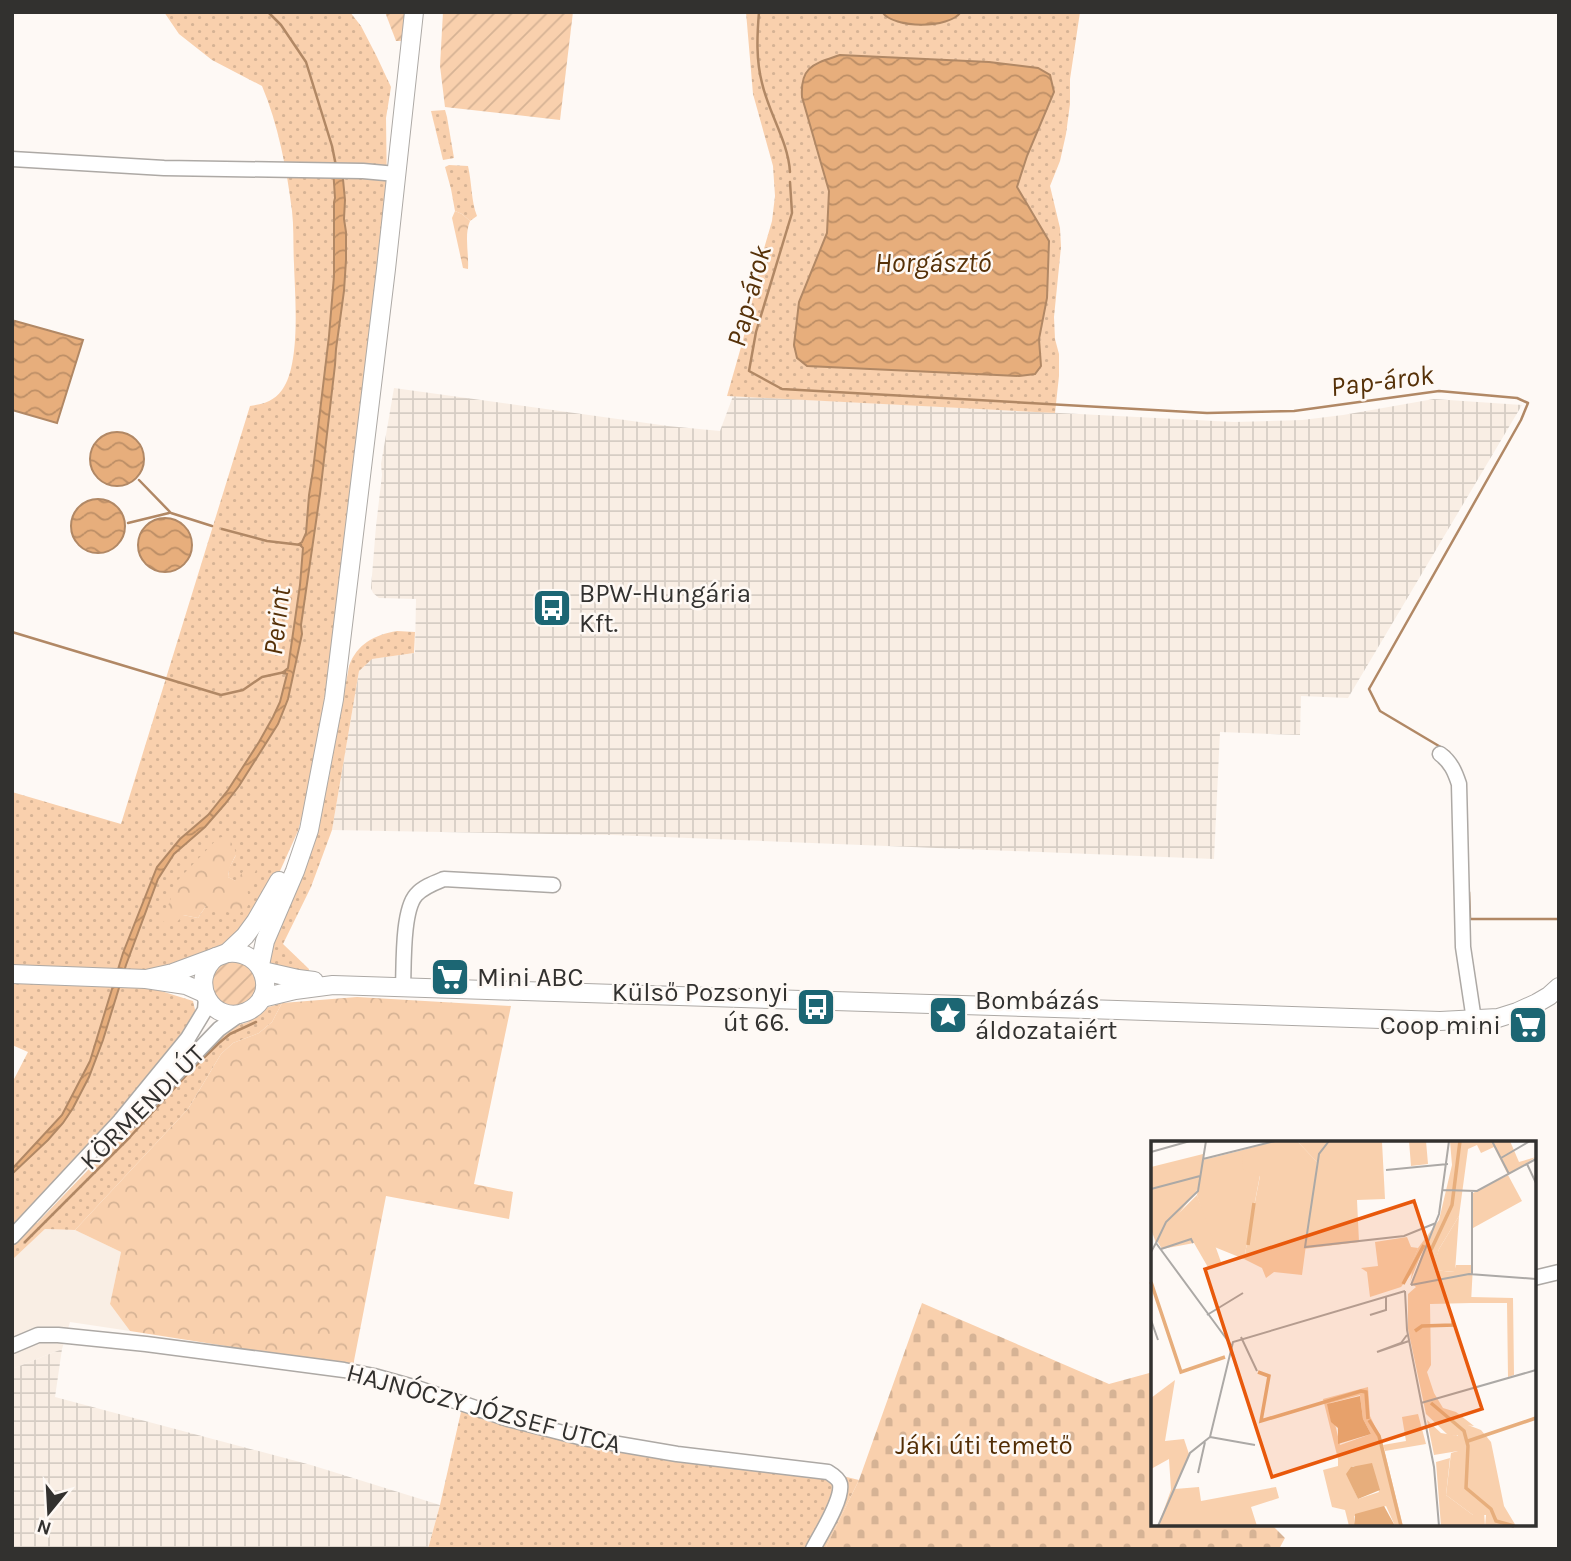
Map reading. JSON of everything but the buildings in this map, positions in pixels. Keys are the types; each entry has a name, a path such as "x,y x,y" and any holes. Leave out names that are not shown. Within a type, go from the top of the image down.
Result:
{"main road":[{"path":"12,974 146,979 186,985 205,996 214,1007 223,1012 240,1014 255,1006 262,998 265,987 261,968 265,941 307,838 336,685 414,12"},
{"path":"205,996 203,976 208,965 245,936 256,921 297,845 319,781"},
{"path":"146,979 240,952 261,968 298,979 359,986"},
{"path":"262,998 320,986 359,986 1440,1021 1497,1018 1517,1012 1549,996 1559,987"}],"street":[{"path":"12,159 164,168 363,171 396,174"},
{"path":"1440,754 1448,759 1459,784 1463,947 1474,1020"},
{"path":"402,987 405,930 410,904 416,895 431,884 444,879 553,885"},
{"name":"KÖRMENDI ÚT","path":"12,1237 120,1121 188,1038 205,1010 205,996"},
{"name":"KÖRMENDI ÚT","path":"45,1202 115,1136 219,1029 240,1014"},
{"path":"1536,1278 1559,1272"},
{"name":"HAJNÓCZY JÓZSEF UTCA","path":"12,1346 38,1335 58,1335 344,1370 383,1378 508,1419 583,1438 667,1452 828,1472 840,1483 839,1495 813,1549"}],"shaded area":[{"name":"BPW-Hungária Kft.","path":"394,388 720,431 733,396 1234,422 1302,420 1434,399 1522,405 1348,698 1301,696 1300,735 1220,732 1214,859 613,835 332,830 359,671 371,659 415,653 416,599 379,598 371,588 381,464"},
{"path":"45,1229 75,1230 121,1252 110,1304 130,1331 70,1322 62,1349 12,1369 12,1260"},
{"path":"62,1349 55,1397 311,1465 440,1505 428,1549 12,1549 12,1369"}],"green space":[{"path":"164,12 350,12 361,26 391,87 386,118 387,197 332,666 307,799 298,831 275,882 241,936 145,986 193,1001 196,1014 180,1041 137,1095 17,1220 37,1223 226,1029 248,1022 262,1009 282,1003 272,1022 259,1033 233,1043 221,1054 188,1109 75,1230 45,1229 12,1260 12,1083 28,1052 12,1045 12,792 121,824 250,406 268,402 282,390 292,364 296,312 292,211 281,147 268,101 262,86 212,60 179,34","holes":["236,855 229,868 228,877 248,888 248,906 206,906 198,918 183,915"]},
{"path":"385,12 405,12 402,41 396,41"},
{"path":"443,12 573,12 560,120 445,107 440,66"},
{"path":"746,12 882,12 898,22 922,25 945,22 961,12 1080,12 1070,79 1066,134 1060,161 1050,186 1060,228 1061,247 1054,317 1059,354 1055,413 727,396 772,221 775,196 773,166 753,94","holes":["802,97 1027,156 1017,187 1049,241 1047,298 1039,339 1041,366 799,302 827,233 829,191"]},
{"path":"445,110 454,158 443,160 431,111"},
{"path":"468,166 477,216 470,221 455,211 445,167"},
{"path":"455,211 470,221 467,238 468,269 463,268 452,218"},
{"path":"397,631 415,632 414,653 372,659 359,671 332,830 311,887 283,944 309,969 308,980 268,968 265,952 319,817 352,658 367,642"},
{"path":"226,836 236,853 228,877 236,881 247,866 256,870 248,888 248,906 238,915 206,906 198,918 183,915 174,926 162,921 178,880 218,838"},
{"path":"226,957 254,964 260,990 241,1008 217,1003 208,979"},
{"path":"357,997 511,1006 474,1184 513,1192 509,1219 386,1196 353,1366 130,1331 110,1304 121,1252 75,1230 188,1109 221,1054 233,1043 259,1033 272,1022 282,1003"},
{"name":"Jáki úti temető","path":"922,1303 1109,1384 1151,1373 1151,1526 1273,1526 1285,1538 1279,1549 825,1549 859,1480"},
{"path":"463,1403 508,1419 818,1470 859,1480 825,1549 428,1549"}],"water":[{"path":"882,12 961,12 945,22 922,25 898,22"},
{"name":"Horgásztó","path":"840,55 989,62 1038,68 1050,75 1054,92 1017,187 1049,241 1047,298 1039,339 1041,366 1035,374 1019,376 807,366 797,358 794,345 799,302 827,233 829,191 802,97 803,79 806,72 816,64"},
{"path":"333,168 342,169 345,200 344,291 302,634 288,699 278,724 239,786 205,827 174,854 158,879 89,1077 63,1123 12,1174 12,1169 62,1115 90,1061 123,953 157,867 180,839 208,815 228,790 259,742 280,702 287,674 282,673 288,668 300,585 303,548 299,544 306,533 329,336 334,276"},
{"path":"15,321 83,340 57,423 12,410 12,330"},
{"path":"117,432 136,440 144,459 136,478 117,486 98,478 90,459 98,440"},
{"path":"98,499 117,507 125,526 117,545 98,553 79,545 71,526 79,507"},
{"path":"165,518 184,526 192,545 184,564 165,572 146,564 138,545 146,526"}],"waterway":[{"name":"Perint","path":"268,12 281,25 306,62 336,166"},
{"name":"Pap-árok","path":"759,12 760,74 786,149 790,172"},
{"name":"Pap-árok","path":"790,182 792,213 756,332 749,371 782,389 1207,413 1294,411 1439,391 1517,398 1528,403 1521,420 1369,689 1380,711 1449,752 1451,756"},
{"path":"139,480 171,513 212,526"},
{"path":"128,523 169,513"},
{"path":"222,529 267,541 301,545"},
{"path":"12,632 221,695 243,690 262,677 285,672"},
{"name":"Pap-árok","path":"1469,892 1470,919 1559,919"},
{"path":"25,1242 219,1043 230,1034 256,1022"}],"place":[{"name":"BPW-Hungária Kft.","path":"552,608"},
{"name":"Mini ABC","path":"450,977"},
{"name":"Külső Pozsonyi út 66.","path":"816,1007"},
{"name":"Bombázás áldozataiért","path":"948,1015"},
{"name":"Coop mini","path":"1528,1025"}]}
